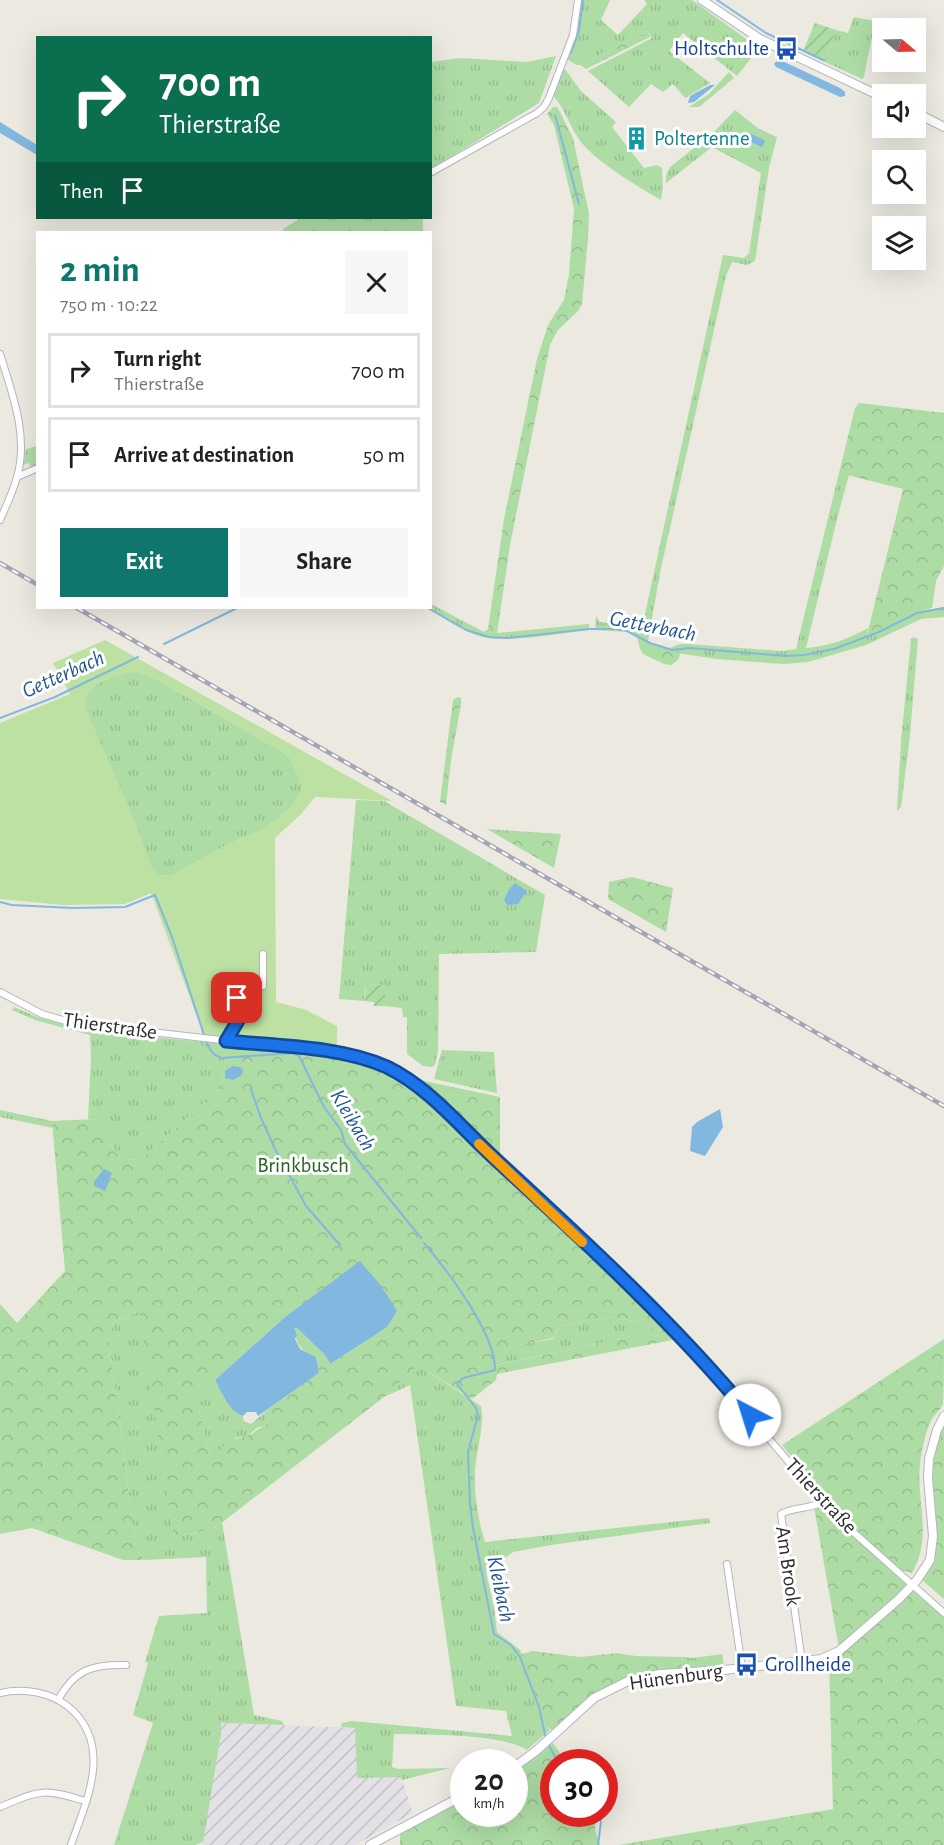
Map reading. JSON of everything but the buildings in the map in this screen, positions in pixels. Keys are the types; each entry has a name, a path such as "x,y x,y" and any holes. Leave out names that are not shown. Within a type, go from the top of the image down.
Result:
{"street":[{"path":"432,172 544,107 573,35 578,0"},
{"path":"702,0 760,39 872,92"},
{"path":"926,118 944,127"},
{"path":"0,354 16,409 21,454 17,477 0,520"},
{"path":"17,477 36,469"},
{"path":"226,1041 239,1019 235,988 263,986 263,954"},
{"name":"Thierstraße","path":"0,993 42,1014 73,1023 342,1054 379,1064 416,1085 684,1340 709,1366 823,1502 944,1613"},
{"name":"Hünenburg","path":"528,1755 594,1698 628,1681 660,1674 802,1662 829,1657 839,1651 912,1586 925,1569 932,1549 929,1459 936,1430 944,1416"},
{"name":"Am Brook","path":"802,1662 781,1514 785,1511 814,1507 823,1502"},
{"path":"727,1564 742,1668"},
{"path":"58,1700 70,1681 84,1670 107,1665 126,1665"},
{"path":"0,1693 14,1690 30,1691 58,1700 81,1719 87,1730 92,1744 93,1774 71,1845"},
{"path":"0,1807 36,1792 45,1791 85,1801"},
{"path":"370,1845 450,1802"}],"shaded area":[{"path":"221,1723 355,1728 401,1777 413,1813 355,1845 202,1845 221,1735"}],"green space":[{"path":"581,0 610,0 601,20 618,35 647,4 644,0 692,0 759,48 737,76 683,33 669,51 710,83 685,98 673,84 663,92 651,84 629,107 588,71 652,38 648,31 576,65 567,59 577,31"},
{"path":"854,17 872,20 872,36 862,79 825,62 836,30 848,33"},
{"path":"815,23 836,30 825,62 803,51"},
{"path":"648,31 650,37 586,69 580,65"},
{"path":"556,56 539,103 432,168 432,62 460,58 527,62"},
{"path":"565,69 581,91 616,122 612,127 644,168 657,165 662,168 661,200 607,166 581,142 554,97"},
{"path":"729,72 734,78 699,107 689,107 709,94"},
{"path":"553,107 559,110 573,138 589,214 582,304 578,311 558,330 550,345 510,545 497,633 484,632 488,629 504,519 537,359 548,325 564,300 569,274 574,209 554,125 547,114"},
{"path":"735,110 759,129 777,137 769,168 755,261 747,265 732,262 726,276 660,573 648,641 645,642 628,632 595,630 596,616 600,622 638,627 643,623 723,255 744,258 749,253 761,173 712,147 666,183 666,175 670,167 714,132"},
{"path":"299,219 423,219 423,231 284,231 283,229"},
{"path":"859,403 944,413 944,566 936,581 932,608 920,611 867,635 903,489 839,473 855,408"},
{"path":"36,446 36,466 31,468 29,463 23,465 26,449"},
{"path":"839,473 849,475 806,648 838,641 868,628 867,634 920,611 944,607 944,617 921,619 866,645 808,662 783,664 716,659 677,653 670,648 679,644 689,644 781,651 796,649"},
{"path":"432,605 484,632 497,633 589,624 589,630 502,639 479,636 428,609 432,609"},
{"path":"637,637 675,651 680,654 678,660 671,665 664,664 643,654"},
{"path":"914,637 918,639 910,735 901,807 897,811 901,741 911,639"},
{"path":"105,640 392,801 315,797 300,815 275,838 276,1002 306,1010 337,1026 337,1049 204,1035 151,893 125,904 63,905 0,899 0,723 70,694 53,663","holes":["125,673 140,673 156,679 281,751 291,759 301,784 301,792 293,805 278,819 171,876 159,875 152,869 129,809 85,709 87,695 97,685"]},
{"path":"125,673 140,673 156,679 281,751 291,759 301,784 301,792 293,805 261,830 223,847 171,876 159,875 152,869 129,809 85,709 85,701 91,689 103,681"},
{"path":"461,698 461,704 446,805 440,802 453,700"},
{"path":"356,800 384,801 545,895 536,952 439,954 438,1051 435,1065 432,1067 423,1066 407,1054 407,1017 403,1017 402,1008 385,1006 385,985 366,984 364,1001 339,999"},
{"path":"487,829 561,834 554,868"},
{"path":"632,877 673,888 666,932 608,899 609,882"},
{"path":"366,984 385,985 385,1006 374,1006 374,1002 365,1001"},
{"path":"14,1007 40,1018 98,1032 205,1042 208,1052 226,1060 220,1089 141,1159 120,1160 97,1119 88,1119 90,1035 35,1020 12,1010"},
{"name":"Brinkbusch","path":"205,1042 342,1056 386,1069 415,1086 585,1247 678,1339 497,1374 496,1380 472,1399 418,1365 384,1397 215,1528 174,1538 139,1311 113,1322 109,1341 136,1547 144,1560 123,1560 32,1528 0,1534 0,1304 17,1323 65,1271 52,1121 97,1119 120,1160 141,1159 220,1089 226,1060 208,1052","holes":["360,1262 397,1311 387,1326 330,1364 325,1355 294,1327 300,1346 316,1357 319,1373 267,1410 269,1417 266,1425 247,1436 232,1440 209,1455 197,1389 215,1380 285,1317","612,1317 648,1324 654,1332 496,1365 495,1357 490,1351 553,1338 559,1326"]},
{"path":"442,1050 494,1052 497,1093 434,1079"},
{"path":"420,1080 500,1097 500,1157 447,1104"},
{"path":"0,1110 52,1121 53,1128 0,1117"},
{"path":"140,1311 174,1538 215,1528 222,1522 254,1715 282,1721 284,1725 221,1723 203,1842 195,1845 114,1845 153,1723 133,1715 148,1663 145,1662 159,1616 207,1613 206,1557 144,1560 136,1547 109,1341 113,1322"},
{"path":"612,1317 648,1324 655,1332 495,1365 489,1350 553,1339 559,1326"},
{"path":"944,1339 943,1404 930,1424 920,1464 922,1546 912,1573 900,1572 844,1521 782,1445"},
{"path":"418,1365 481,1406 482,1422 475,1480 477,1507 485,1542 709,1518 710,1523 513,1552 486,1572 497,1632 520,1650 546,1727 550,1730 528,1749 499,1740 482,1738 394,1734 392,1767 399,1769 450,1768 402,1780 400,1777 357,1778 355,1728 341,1727 342,1723 352,1721 512,1736 506,1711 456,1706 410,1385 384,1397"},
{"path":"215,1380 229,1406 243,1416 244,1421 251,1424 267,1410 269,1417 266,1425 257,1428 246,1437 235,1438 217,1453 209,1455 197,1389"},
{"path":"944,1423 944,1599 922,1580 932,1563 936,1549 931,1460 935,1442"},
{"path":"820,1504 944,1617 944,1845 619,1845 833,1809 829,1660 840,1654 814,1507"},
{"path":"533,1651 580,1657 617,1653 635,1656 683,1657 681,1670 633,1675 592,1695 552,1730 546,1727 521,1654"},
{"path":"722,1654 724,1666 681,1670 683,1657 694,1658"},
{"path":"553,1743 557,1749 545,1749"},
{"path":"540,1752 540,1827 595,1827 600,1845 400,1845 400,1833 450,1806 450,1827 528,1827 528,1761"}],"water":[{"path":"778,59 840,88 845,92 845,96 840,97 776,67 774,64"},
{"path":"710,85 715,85 694,102 688,103 690,96"},
{"path":"0,122 36,144 36,154 0,133"},
{"path":"747,132 764,140 762,147 744,139"},
{"path":"515,883 527,891 518,904 507,905 504,900"},
{"path":"233,1066 243,1070 242,1075 233,1080 225,1078 225,1071"},
{"path":"720,1109 723,1127 705,1156 690,1151 692,1127"},
{"path":"104,1169 112,1173 105,1191 94,1186 94,1182"},
{"path":"360,1261 382,1287 397,1311 387,1327 330,1364 325,1355 297,1328 294,1328 297,1335 295,1339 300,1349 316,1357 319,1373 258,1416 256,1412 247,1412 243,1416 233,1410 215,1380 285,1317"}],"waterway":[{"path":"571,53 579,31 583,0"},
{"path":"717,0 766,33 823,60"},
{"path":"553,96 563,71"},
{"path":"555,115 579,204"},
{"name":"Getterbach","path":"430,609 466,630 489,637 507,638 589,629 616,629 627,631 650,643 672,650 690,648 786,656 834,649 879,632 917,613 944,608"},
{"name":"Getterbach","path":"164,644 235,609"},
{"name":"Getterbach","path":"0,718 55,697 138,657"},
{"name":"Kleibach","path":"0,902 12,905 73,908 125,907 155,895 172,937 204,1035"},
{"name":"Kleibach","path":"206,1041 212,1052 222,1058 293,1053 299,1056 324,1107 341,1130 345,1144 421,1238"},
{"path":"251,1089 275,1149 306,1206 340,1245"},
{"name":"Kleibach","path":"424,1243 469,1303 488,1339 493,1355 495,1370 463,1378 457,1384 476,1408 478,1415 468,1452 473,1528 494,1634 511,1645 520,1657 539,1707 546,1739"},
{"name":"Kleibach","path":"548,1744 551,1749"},
{"name":"Kleibach","path":"598,1845 600,1827"}],"railway":[{"path":"0,563 36,584"},
{"path":"79,609 944,1106"}],"slow traffic":[{"path":"479,1144 582,1242"}],"place":[{"name":"Holtschulte","path":"787,48"},
{"name":"Poltertenne","path":"636,138"},
{"name":"Grollheide","path":"747,1664"}],"route":[{"path":"237,998 238,1024 226,1041 342,1054 372,1061 416,1085 668,1323 750,1415"}]}
